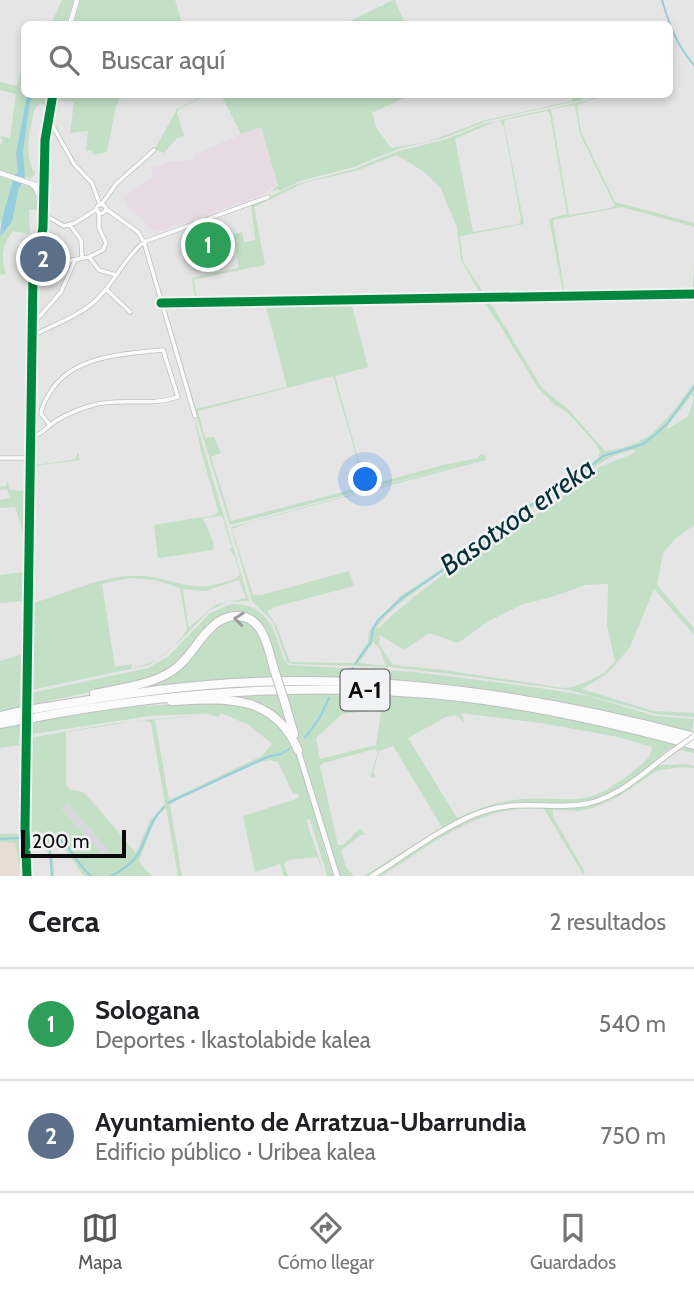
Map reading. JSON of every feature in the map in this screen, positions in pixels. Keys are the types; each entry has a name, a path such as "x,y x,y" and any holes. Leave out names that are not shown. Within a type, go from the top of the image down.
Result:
{"highway":[{"path":"33,713 167,674 184,662 212,627 223,619 236,616 251,620 261,630 298,750"},
{"name":"A-1","path":"0,724 19,716 139,692 205,685 297,681 382,683 461,689 524,698 694,736"},
{"name":"A-1","path":"33,713 177,695 310,688 380,690 460,697 536,708 605,722 694,745"},
{"path":"98,706 216,699 249,703 274,715 287,729 298,750"},
{"name":"A-1","path":"0,716 19,716"}],"main road":[{"path":"298,750 337,876"}],"street":[{"path":"70,21 78,0"},
{"path":"27,876 24,829 32,325 34,267 43,228 42,187 52,98"},
{"path":"34,267 89,257 106,246 99,228 99,208 92,183 74,163 54,128 48,126"},
{"path":"43,214 64,226 70,225 99,208 116,184 153,150"},
{"path":"0,173 42,187"},
{"path":"34,185 43,177"},
{"path":"34,185 42,202"},
{"path":"32,336 99,298 131,253 144,242 268,197"},
{"path":"99,208 103,213 106,209"},
{"path":"99,208 106,209 138,232 144,242 195,416"},
{"path":"43,228 53,221"},
{"path":"70,225 81,240 82,257"},
{"path":"89,257 99,270 116,275"},
{"path":"32,325 61,292 75,259"},
{"path":"106,289 130,312"},
{"path":"161,303 694,294"},
{"path":"50,425 41,414 43,405 51,390 71,370 100,359 175,347"},
{"path":"163,349 178,397"},
{"path":"31,437 44,432 50,425 80,409 102,403 155,403 189,394"},
{"path":"0,458 30,458"},
{"path":"372,876 477,814 509,805 566,806 596,802 618,790 694,736"}],"shaded area":[{"path":"261,126 277,185 263,195 162,231 150,229 135,212 127,208 123,197 153,176 151,166 163,165 163,162 195,160 195,154"},
{"path":"68,804 108,850 103,855 65,813 62,808"},
{"path":"0,842 15,842 21,876 0,876"}],"green space":[{"path":"62,0 74,0 67,21 52,21"},
{"path":"80,0 175,0 181,21 74,21"},
{"path":"396,0 404,21 350,21"},
{"path":"21,72 21,98 26,98 16,153 18,173 14,175 0,172 0,146 3,141 0,136 10,138 16,94 0,90 0,82 17,86"},
{"path":"32,98 50,98 48,108 41,103 35,108 28,150 35,174 30,179 23,175 23,152"},
{"path":"120,98 116,106 107,152 93,155 92,150 86,151 88,131 70,133 74,102 55,100"},
{"path":"202,98 180,108 177,113 184,136 177,138 164,153 155,149 177,109"},
{"path":"223,98 404,98 372,113 377,129 391,148 427,142 486,120 572,101 572,98 586,98 487,121 444,138 398,149 354,167 300,181 280,191 278,189 270,192 278,186 261,127 241,134"},
{"path":"592,98 596,98 577,105 581,132 615,202 694,223 694,227 622,207 553,220 564,290 566,293 690,291 693,287 694,262 694,293 166,301 162,299 195,299 192,278 239,268 233,234 242,232 244,242 255,240 251,205 297,184 355,169 396,152 447,139 483,124","holes":["575,105 580,134 615,206 569,215 551,109","547,111 550,114 567,214 549,219 563,292 484,294 463,261 460,236 524,224 504,123 505,120","500,121 504,127 521,219 519,224 473,232 455,139","397,155 424,172 440,187 457,227 461,260 481,295 197,299 194,279 265,265 254,207 304,183 358,170"]},
{"path":"0,176 13,181 0,224"},
{"path":"23,184 32,187 40,209 29,210 30,234 13,231 9,237 3,252 6,274 0,275 0,237 12,222 19,187"},
{"path":"694,295 694,299 691,296 490,302 542,388 569,410 605,451 622,448 647,437 667,419 694,383 694,397 692,395 668,425 668,429 688,416 694,398 694,525 675,539 663,553 657,585 694,628 694,635 654,589 630,647 608,673 582,689 653,711 694,713 694,717 656,714 569,690 451,674 390,667 287,662 273,622 252,601 231,527 482,459 230,525 163,306 165,303","holes":["482,300 538,388 555,405 567,412 600,452 598,458 566,486 507,515 500,525 456,554 456,557 467,556 376,628 394,609 455,559 454,557 399,597 369,631 368,642 354,663 290,662 276,625 267,611 354,586 349,571 253,595 232,529 486,460 485,456 480,454 478,458 366,486 335,376 368,367 351,302","265,303 287,387 196,409 165,305","333,376 365,486 231,521 211,457 221,453 214,437 205,438 198,411","635,450 630,455 597,468 582,483 547,508 503,536 485,543 517,514 557,496 593,468 623,452","608,584 607,625 615,662 604,673 573,687 393,665 379,644 380,635 404,650 429,633 458,643 489,621 523,604 585,585","373,642 380,649 386,666 359,663"]},
{"path":"194,416 249,601 228,602 210,610 173,647 187,629 180,588 155,580 130,578 102,584 115,667 132,664 131,668 139,667 157,659 149,665 31,690 33,441 38,440 34,444 35,465 73,460 78,452 80,460 34,466 33,603 87,585 129,576 154,577 191,586 211,586 234,579 240,574 234,555 229,549 232,548 222,516 203,518 214,544 213,550 158,558 154,525 215,515 218,511","holes":["239,580 246,598 215,605 190,627 183,589 205,591"]},
{"path":"7,481 10,490 27,491 25,613 22,613 22,601 0,603 0,575 24,572 25,563 22,532 15,507 0,508 0,500 10,498 7,489 0,490 0,487 6,486"},
{"path":"231,604 250,607 263,615 289,665 415,672 589,696 655,716 694,719 694,734 584,706 473,687 417,681 304,677 247,679 104,694 147,684 172,674 211,630 230,618 241,618 255,625 264,638 272,670 278,671 264,629 252,618 244,615 230,615 219,619 172,668 161,675 29,705 31,693 148,668 169,656 210,613"},
{"path":"22,654 25,656 24,707 0,712 0,661"},
{"path":"360,692 497,705 618,729 694,749 694,753 670,748 617,790 593,801 516,803 477,811 429,836 369,876 364,876 442,827 393,746 379,751 373,773 376,777 370,778 378,752 375,749 323,763 320,766 338,845 343,845 360,828 365,835 361,835 341,850 346,867 354,876 340,876 287,702 291,732 275,714 212,698 260,693","holes":["378,710 381,713 376,745 320,759 316,738 342,714","461,713 541,723 618,737 652,747 648,758 642,764 600,793 575,799 507,801 457,818 408,738 446,717 456,715 465,723"]},
{"path":"212,702 245,706 268,714 285,733 294,750 334,876 327,876 310,819 306,820 325,876 317,857 288,860 284,864 288,876 284,876 280,864 255,872 243,816 299,798 298,793 293,794 278,762 270,760 183,796 170,805 182,876 178,876 166,808 156,817 139,861 151,876 84,876 55,840 49,842 54,863 54,876 50,876 48,852 41,843 30,840 29,857 29,738 110,724 136,721 66,732 66,784 69,789 83,792 136,853 150,820 165,804 151,723 145,720 214,713 150,716 29,734 29,722 128,707","holes":["221,713 249,725 272,744 262,756 169,800 155,720 207,714 218,717","68,804 108,850 103,855 62,809"]},
{"path":"24,722 24,865 20,869 15,843 0,842 0,834 20,834 22,745 0,748 0,727"},
{"path":"686,764 694,768 656,771 618,797 593,808 577,811 553,810 553,817 585,872 583,874 544,809 521,809 499,812 458,828 382,876 377,876 422,846 488,812 516,807 585,807 612,797 655,767"}],"water":[{"path":"26,98 32,98 23,152 25,180 19,188 12,222 0,237 3,214 14,175 18,173 16,153"}],"waterway":[{"name":"Basotxoa erreka","path":"662,0 669,21"},
{"name":"Basotxoa erreka","path":"673,31 694,65"},
{"name":"Basotxoa erreka","path":"355,664 371,642 378,620 402,598 485,539 515,513 566,487 603,456 643,444 668,423 694,387"},
{"name":"Basotxoa erreka","path":"347,675 353,668"},
{"name":"Basotxoa erreka","path":"305,738 329,698"},
{"name":"Basotxoa erreka","path":"168,803 289,749"},
{"name":"Basotxoa erreka","path":"111,876 133,860 156,816 164,807"},
{"path":"43,837 50,851 52,876"},
{"name":"Basotxoa erreka","path":"27,838 43,837 61,841 91,876"},
{"name":"Basotxoa erreka","path":"0,839 21,838"}],"cycle path":[{"path":"27,876 25,829 33,274 43,228 45,140 52,98"},
{"path":"161,303 694,294"}],"place":[{"name":"Sologana","path":"208,245"},
{"name":"Ayuntamiento de Arratzua-Ubarrundia","path":"43,259"}]}
